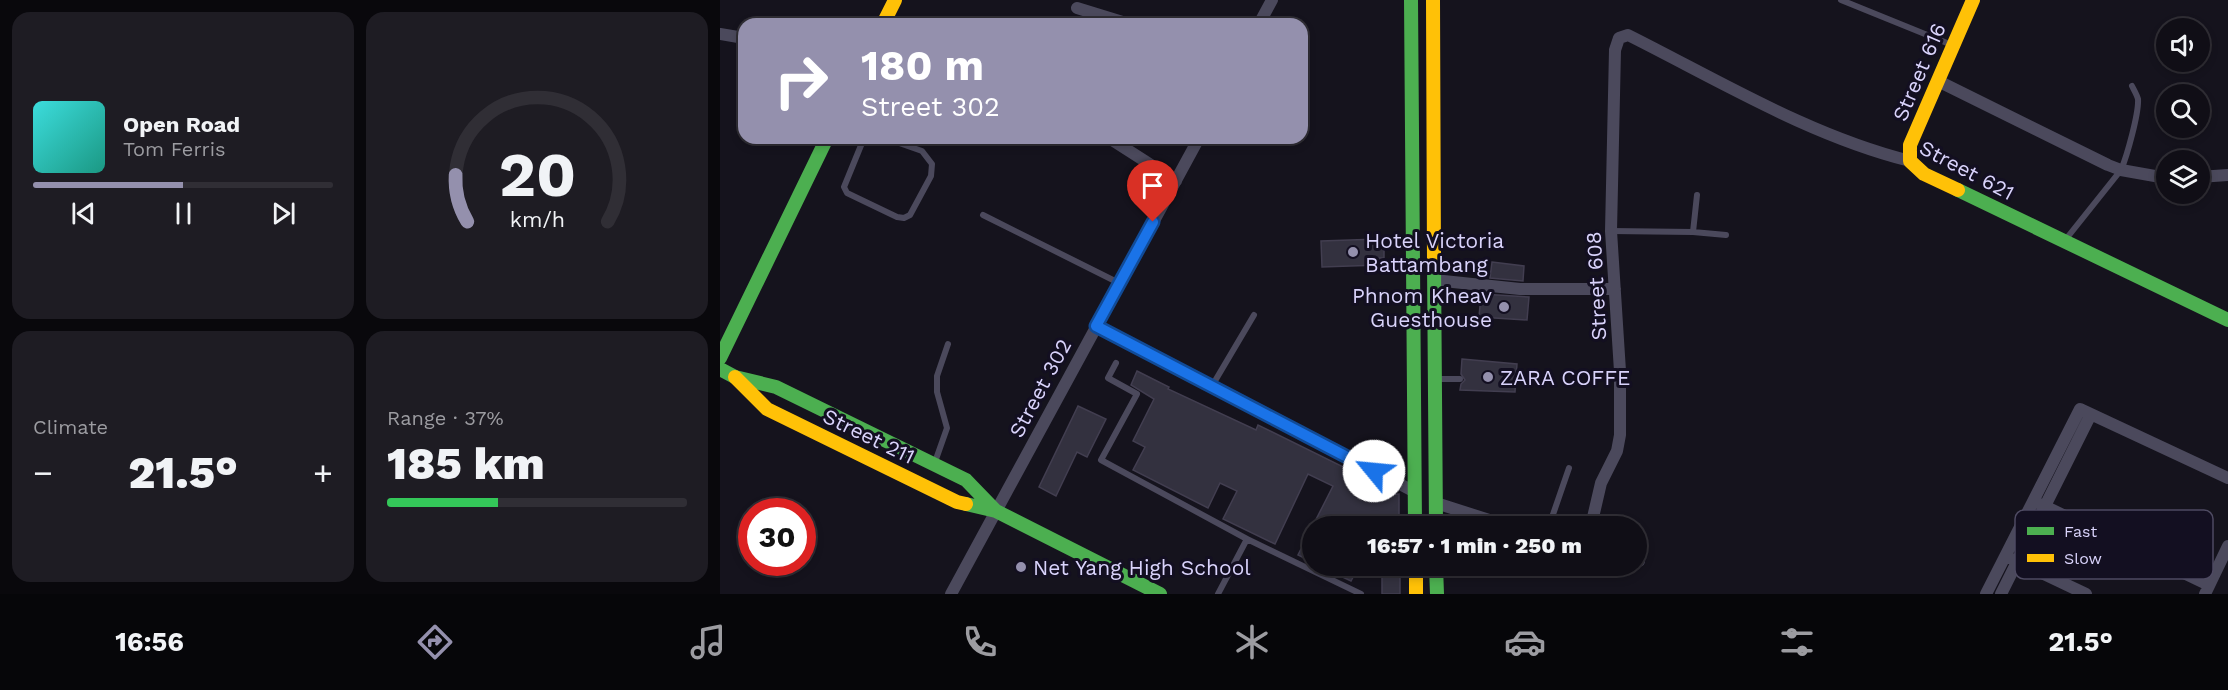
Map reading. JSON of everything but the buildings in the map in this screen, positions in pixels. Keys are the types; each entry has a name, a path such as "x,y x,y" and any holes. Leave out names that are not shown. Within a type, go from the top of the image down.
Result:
{"main road":[{"path":"886,18 895,0"},
{"path":"1411,0 1415,516"},
{"path":"1433,0 1436,516"},
{"name":"Street 616","path":"1910,161 1910,145 1973,0"},
{"path":"720,358 824,144"},
{"name":"Street 621","path":"1910,161 1924,174 2228,320"},
{"name":"Street 211","path":"720,369 735,377 776,387 966,480 996,511"},
{"name":"Street 211","path":"735,377 767,409 957,502 996,511 1160,594"},
{"path":"1416,576 1416,594"},
{"path":"1436,576 1437,594"}],"street":[{"path":"1263,18 1272,0"},
{"path":"1077,8 1110,18"},
{"path":"720,34 738,37"},
{"name":"Street 621","path":"1619,38 1628,35 1811,128 1871,152 1910,161"},
{"name":"Street 608","path":"1593,516 1601,483 1617,451 1620,435 1620,371 1611,231 1615,50 1619,38"},
{"path":"1938,81 2121,170 2156,176"},
{"path":"1118,144 1176,181"},
{"name":"Street 302","path":"953,594 1195,144"},
{"path":"2210,176 2228,174"},
{"path":"1434,280 1520,289 1616,289"},
{"path":"1096,326 1415,492"},
{"path":"2037,510 2086,412 2228,478"},
{"path":"1436,503 1477,516"},
{"path":"2035,510 2039,504"},
{"path":"2039,504 2051,510"},
{"path":"1986,594 2015,540"},
{"path":"2213,577 2228,546"},
{"path":"2005,555 2015,560"},
{"path":"2001,594 2015,565"},
{"path":"2055,579 2086,594"},
{"path":"2187,579 2207,589"}],"lane":[{"path":"1841,0 1953,46"},
{"path":"2064,242 2121,170 2137,112 2138,98 2132,86"},
{"path":"862,144 844,187 847,193 897,217 904,218 910,215 931,176 932,165 922,151 902,144"},
{"path":"1693,232 1697,195"},
{"path":"983,214 1119,283"},
{"path":"1611,231 1693,232 1726,235"},
{"path":"1212,386 1254,315"},
{"path":"934,465 947,428 937,392 937,376 948,344"},
{"path":"1116,363 1108,378 1137,394 1101,460 1247,539 1361,594"},
{"path":"1435,379 1460,380"},
{"path":"1553,516 1569,468"},
{"path":"1218,594 1247,539"}],"traffic: fast":[{"path":"1411,0 1415,516"},
{"path":"720,358 824,144"},
{"path":"1958,190 2228,320"},
{"path":"1434,263 1436,516"},
{"path":"720,369 735,377 776,387 966,480 996,511"},
{"path":"966,504 996,511 1160,594"},
{"path":"1436,576 1437,594"}],"traffic: slow":[{"path":"886,18 895,0"},
{"path":"1433,0 1434,263"},
{"path":"1958,190 1924,174 1910,161 1910,145 1973,0"},
{"path":"735,377 767,409 957,502 966,504"},
{"path":"1416,576 1416,594"}],"place":[{"name":"Hotel Victoria Battambang","path":"1353,252"},
{"name":"Phnom Kheav Guesthouse","path":"1504,307"},
{"name":"ZARA COFFE","path":"1488,377"},
{"name":"Net Yang High School","path":"1021,567"}],"route":[{"path":"1153,222 1096,326 1374,471"}]}
